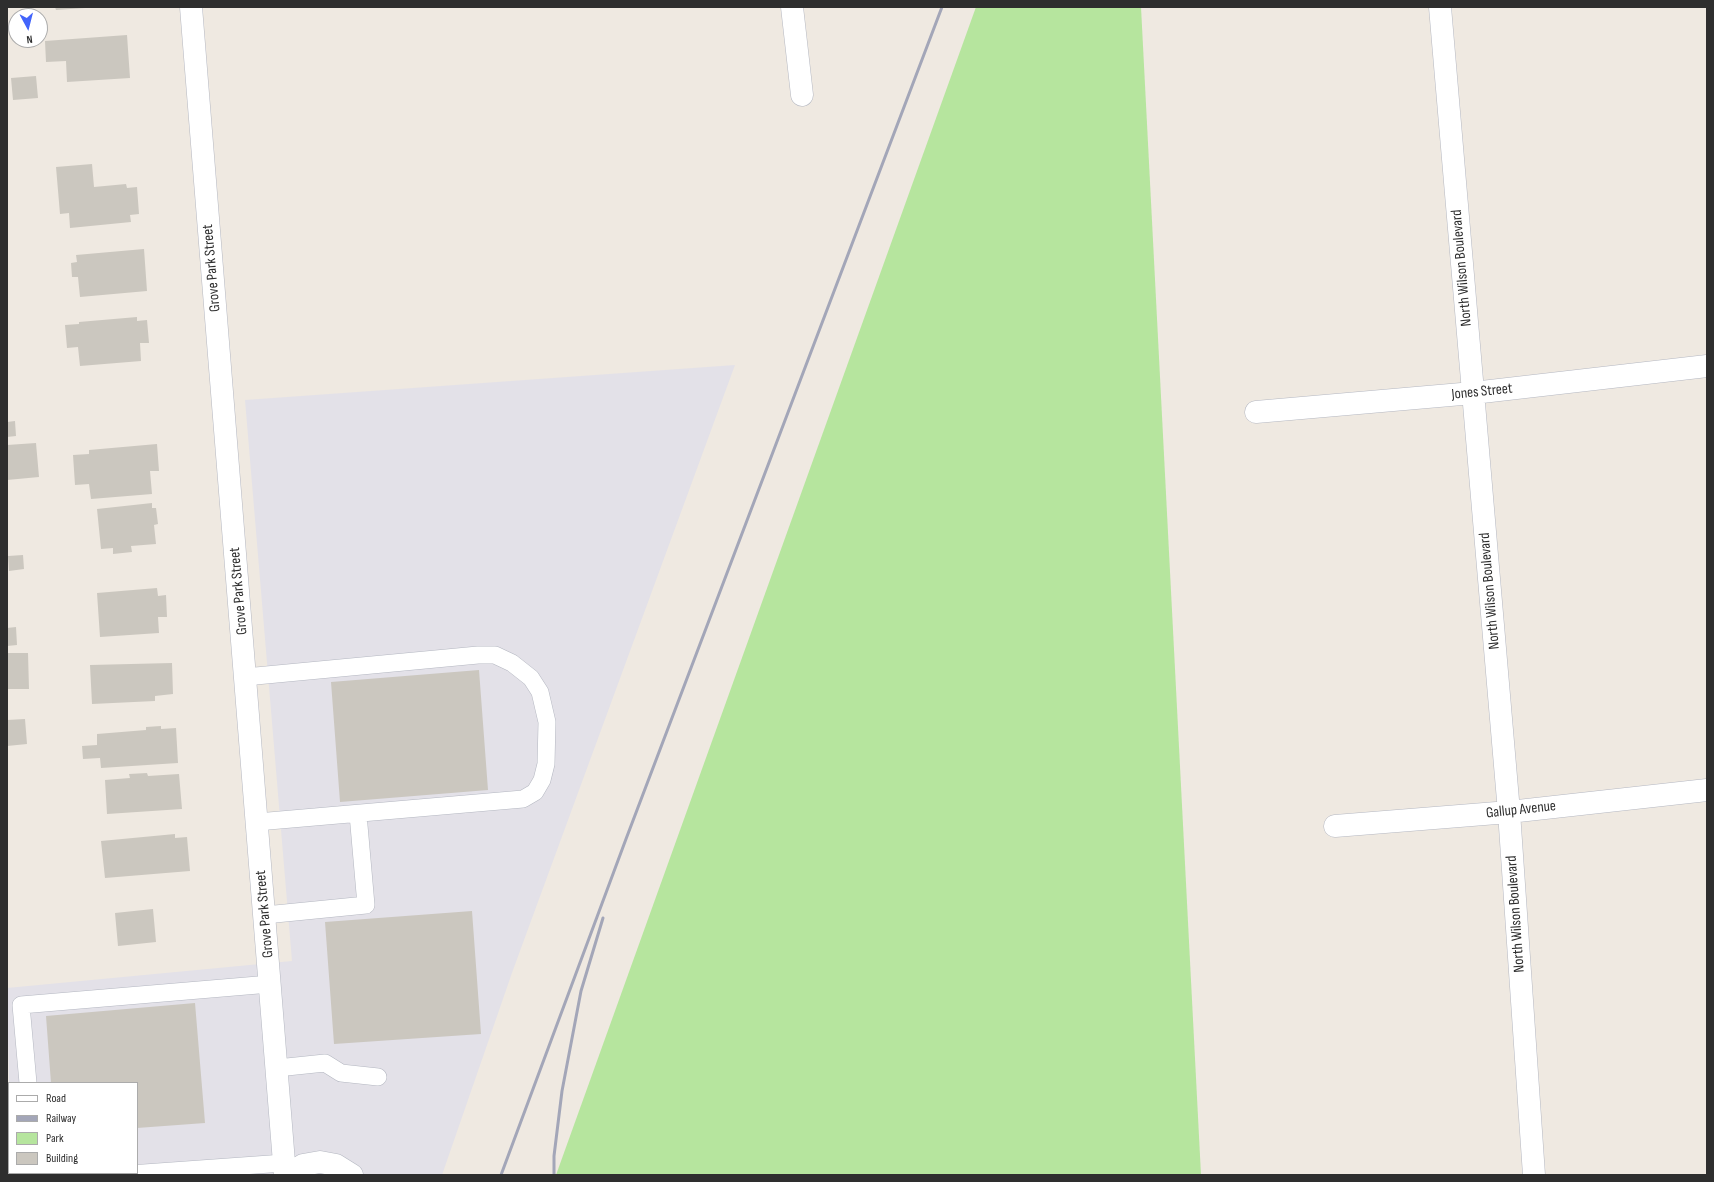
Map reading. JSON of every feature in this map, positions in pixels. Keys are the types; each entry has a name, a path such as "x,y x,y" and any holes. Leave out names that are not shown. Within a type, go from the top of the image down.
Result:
{"street":[{"name":"Grove Park Street","path":"191,7 286,1171"},
{"path":"792,7 802,95"},
{"name":"North Wilson Boulevard","path":"1440,7 1508,812 1534,1175"},
{"name":"Jones Street","path":"1256,412 1473,393 1707,366"},
{"name":"Gallup Avenue","path":"1335,826 1508,812 1707,790"},
{"path":"286,1171 303,1165 320,1162 336,1165 352,1175"}],"lane":[{"path":"246,677 495,655 512,663 531,678 540,692 547,722 546,764 542,780 535,792 523,799 257,822"},
{"path":"265,915 366,906 358,814"},
{"path":"28,1082 21,1005 270,984"},
{"path":"277,1068 325,1063 341,1074 378,1077"},
{"path":"116,1175 286,1171"}],"shaded area":[{"path":"735,365 513,970 442,1175 13,1175 138,1174 138,1082 9,1082 7,988 292,961 245,400"}],"green space":[{"path":"976,7 1141,7 1201,1175 556,1175"}],"building":[{"path":"55,7 85,7 85,8 56,10"},
{"path":"127,35 130,78 67,82 66,61 46,62 45,48 48,48 48,41"},
{"path":"36,76 38,98 13,100 11,78"},
{"path":"92,164 94,187 126,184 127,188 137,187 139,214 130,215 131,222 70,228 69,213 60,214 56,167"},
{"path":"144,249 147,291 80,297 78,277 72,277 71,263 77,262 76,255"},
{"path":"137,317 137,321 147,320 149,343 140,343 141,361 80,366 78,347 67,348 65,325 79,324 79,322"},
{"path":"15,421 16,436 7,437 7,422"},
{"path":"36,443 39,477 7,480 7,445"},
{"path":"157,444 159,471 150,471 152,494 91,499 89,484 75,485 73,455 89,454 89,450"},
{"path":"152,503 152,508 156,508 158,524 154,525 156,544 131,546 132,552 113,554 113,548 101,549 97,509"},
{"path":"23,555 24,569 9,571 8,556"},
{"path":"157,588 158,596 166,595 167,617 158,617 159,633 100,637 97,593"},
{"path":"16,627 17,645 7,646 7,628"},
{"path":"7,653 28,653 29,689 7,689"},
{"path":"172,663 173,694 155,696 155,701 92,704 90,665"},
{"path":"479,670 488,790 340,802 331,682"},
{"path":"25,719 27,744 7,746 7,720"},
{"path":"161,726 161,729 176,728 178,763 101,768 100,758 83,759 82,746 97,745 97,734 146,730 146,727"},
{"path":"147,773 148,776 179,774 182,809 107,814 105,780 130,778 129,774"},
{"path":"175,834 175,838 187,837 190,871 105,878 101,841"},
{"path":"153,909 156,942 118,946 115,913"},
{"path":"472,911 481,1034 334,1044 325,922"},
{"path":"195,1003 205,1123 138,1128 138,1082 51,1082 46,1016"}],"railway":[{"path":"501,1175 626,839 942,7"},
{"path":"554,1175 554,1156 562,1091 581,991 603,918"}]}
